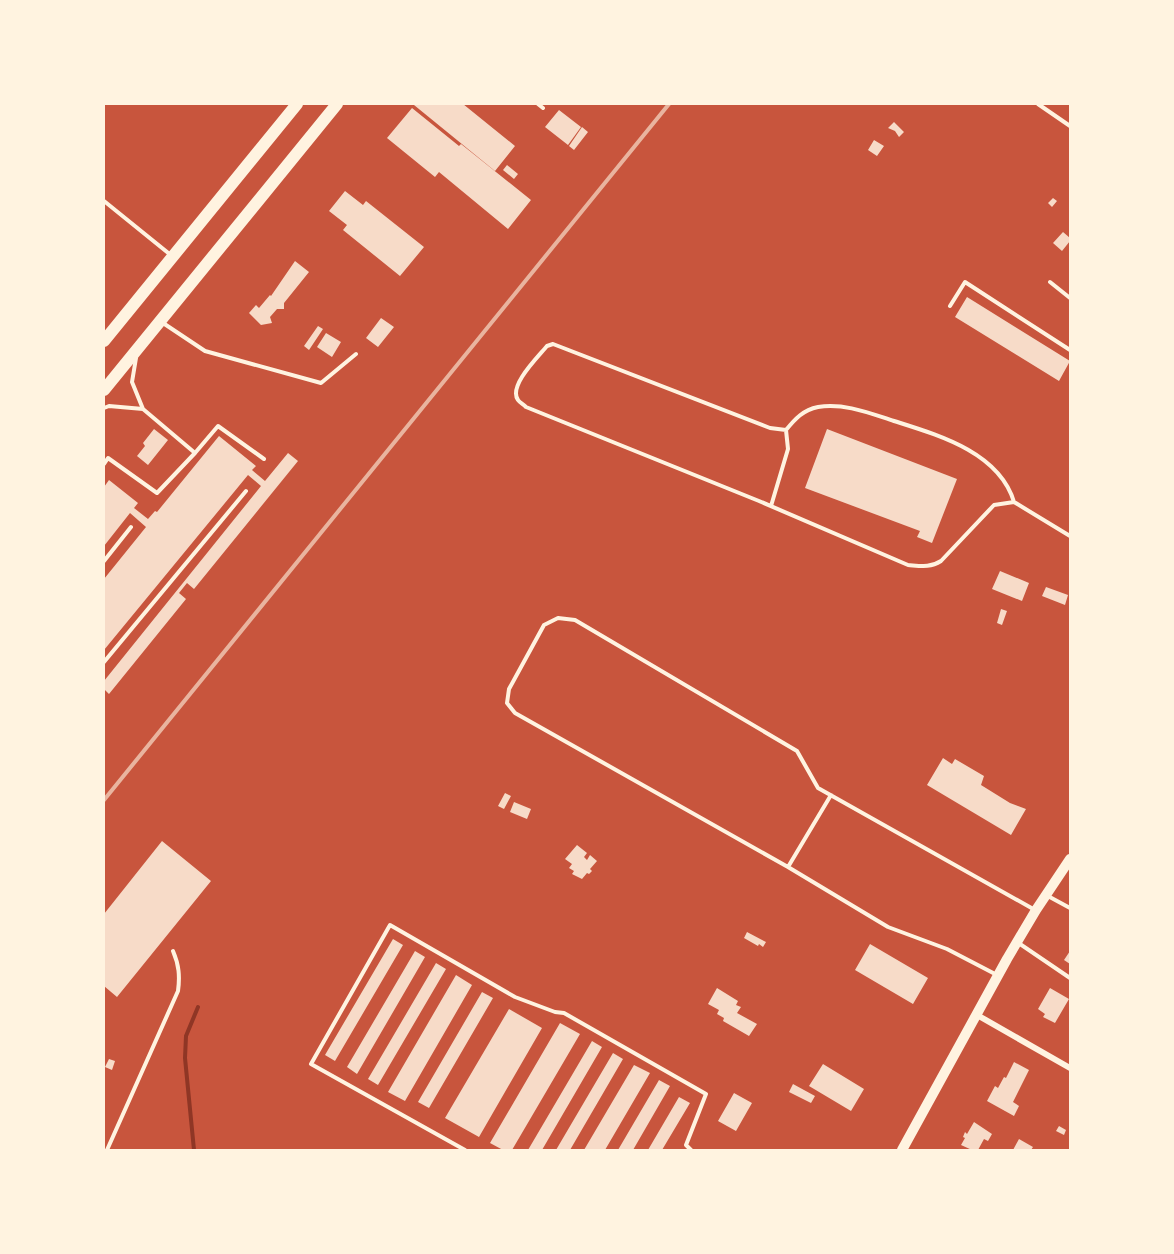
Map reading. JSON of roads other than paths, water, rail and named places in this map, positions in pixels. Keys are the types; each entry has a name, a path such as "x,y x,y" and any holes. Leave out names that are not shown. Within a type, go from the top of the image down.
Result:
{"highway":[{"path":"104,341 297,104"},
{"path":"104,390 336,104"}],"main road":[{"path":"902,1150 1016,942 1071,859"}],"street":[{"path":"977,1015 1071,1068"}],"lane":[{"path":"537,104 543,108"},
{"path":"1038,104 1071,126"},
{"path":"104,201 172,256"},
{"path":"950,306 965,282 1071,350"},
{"path":"1050,282 1071,298"},
{"path":"160,321 205,351 321,383 356,354"},
{"path":"786,430 770,428 553,344 547,346 518,382 516,392 518,400 526,406 759,501 908,565 926,567 941,561 994,505 1014,502 1071,536"},
{"path":"137,349 132,382 142,409 195,453"},
{"path":"104,408 109,406 142,409"},
{"path":"771,506 788,449 786,430 800,414 817,407 849,406 935,434 962,446 993,470 1010,490 1014,502"},
{"path":"104,464 108,458 157,493 218,426 264,459"},
{"path":"104,662 246,491"},
{"path":"104,561 131,527"},
{"path":"998,976 947,948 888,927 788,867 515,713 507,703 509,688 544,625 558,618 576,620 797,751 818,788 1036,910"},
{"path":"788,867 831,795"},
{"path":"1046,895 1071,908"},
{"path":"465,1150 311,1064 390,925 515,997 555,1012 564,1013 706,1094 686,1145 691,1150"},
{"path":"1016,942 1071,978"},
{"path":"107,1150 178,991 180,978 173,951"}],"waterway":[{"path":"194,1150 185,1058 186,1036 198,1007"}],"railway":[{"path":"104,800 669,104"}]}
